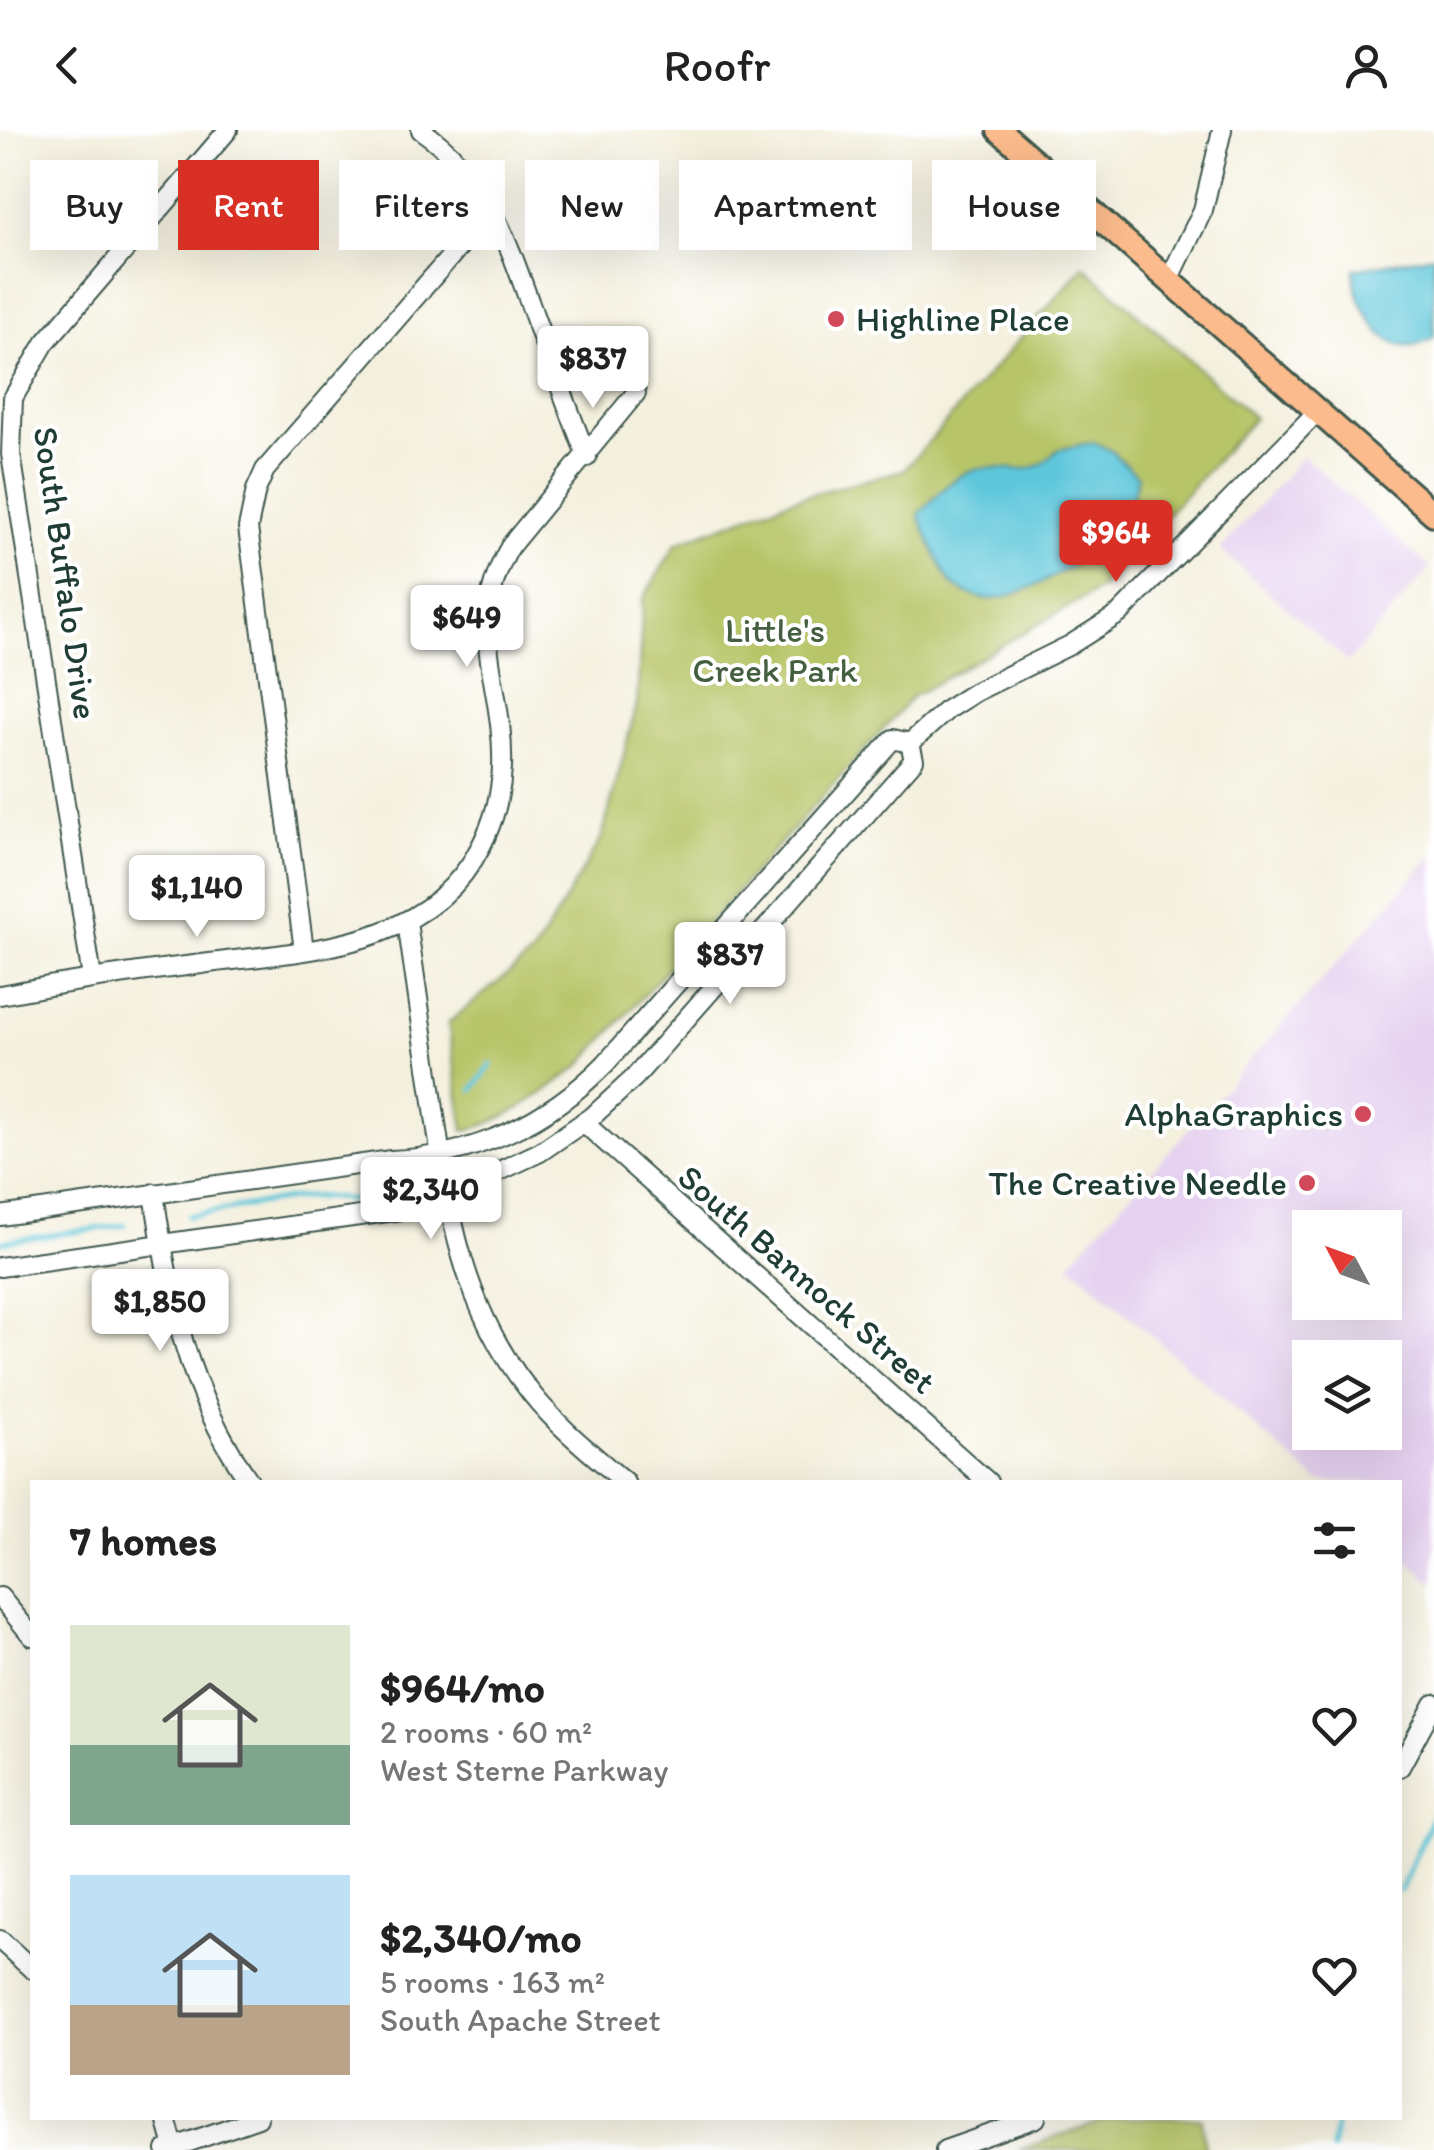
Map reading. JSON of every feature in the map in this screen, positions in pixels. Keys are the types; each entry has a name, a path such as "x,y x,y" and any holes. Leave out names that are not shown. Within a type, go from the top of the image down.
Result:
{"main road":[{"path":"998,130 1434,514"}],"street":[{"name":"South Buffalo Drive","path":"92,978 12,454 14,398 45,343 228,130"},
{"path":"421,130 454,160"},
{"path":"1169,280 1203,210 1222,130"},
{"path":"505,231 586,457"},
{"path":"304,950 248,528 256,490 265,470 456,250"},
{"path":"0,995 92,978 356,942 407,922 448,893 471,866 491,826 502,769 486,627 487,601 498,566 510,546 636,393"},
{"path":"910,743 948,709 975,692 1070,645 1119,614 1318,412"},
{"path":"0,1216 440,1156 478,1147 524,1127 582,1086 893,740 910,743"},
{"path":"0,1267 423,1207 540,1152 583,1122 634,1078 740,961 914,760 910,743"},
{"path":"407,922 440,1156 455,1240 467,1280 507,1359 558,1424 622,1480"},
{"path":"714,939 740,961"},
{"name":"South Bannock Street","path":"583,1122 986,1480"},
{"path":"154,1192 172,1307 186,1357 225,1444 249,1480"},
{"path":"0,1598 30,1634"},
{"path":"1402,1766 1434,1704"},
{"path":"1402,1767 1434,1720"},
{"path":"0,1940 30,1967"},
{"path":"166,2120 170,2148 252,2120"},
{"path":"945,2150 1030,2120"}],"shaded area":[{"path":"1303,456 1430,568 1348,662 1220,550"},
{"path":"1434,854 1434,1584 1402,1556 1402,1480 1316,1480 1069,1263"}],"green space":[{"name":"Little's Creek Park","path":"1084,266 1254,418 1101,588 912,697 579,1067 510,1113 464,1131 448,1023 534,953 602,837 637,704 643,599 677,543 793,499 904,470"},
{"path":"1108,2120 1202,2120 1205,2150 1018,2150"}],"water":[{"path":"1434,255 1434,338 1401,346 1387,339 1366,312 1354,269"},
{"path":"1094,442 1111,451 1138,476 1128,509 1109,538 1072,566 1007,596 983,599 951,583 919,514 942,491 968,472 1036,467 1057,450"}],"waterway":[{"path":"473,1090 491,1065"},
{"path":"188,1216 309,1197 365,1200"},
{"path":"0,1242 125,1225"},
{"path":"1402,1886 1434,1813"},
{"path":"1332,2150 1336,2120"}],"place":[{"name":"Highline Place","path":"836,319"},
{"name":"AlphaGraphics","path":"1363,1114"},
{"name":"The Creative Needle","path":"1307,1183"}]}
